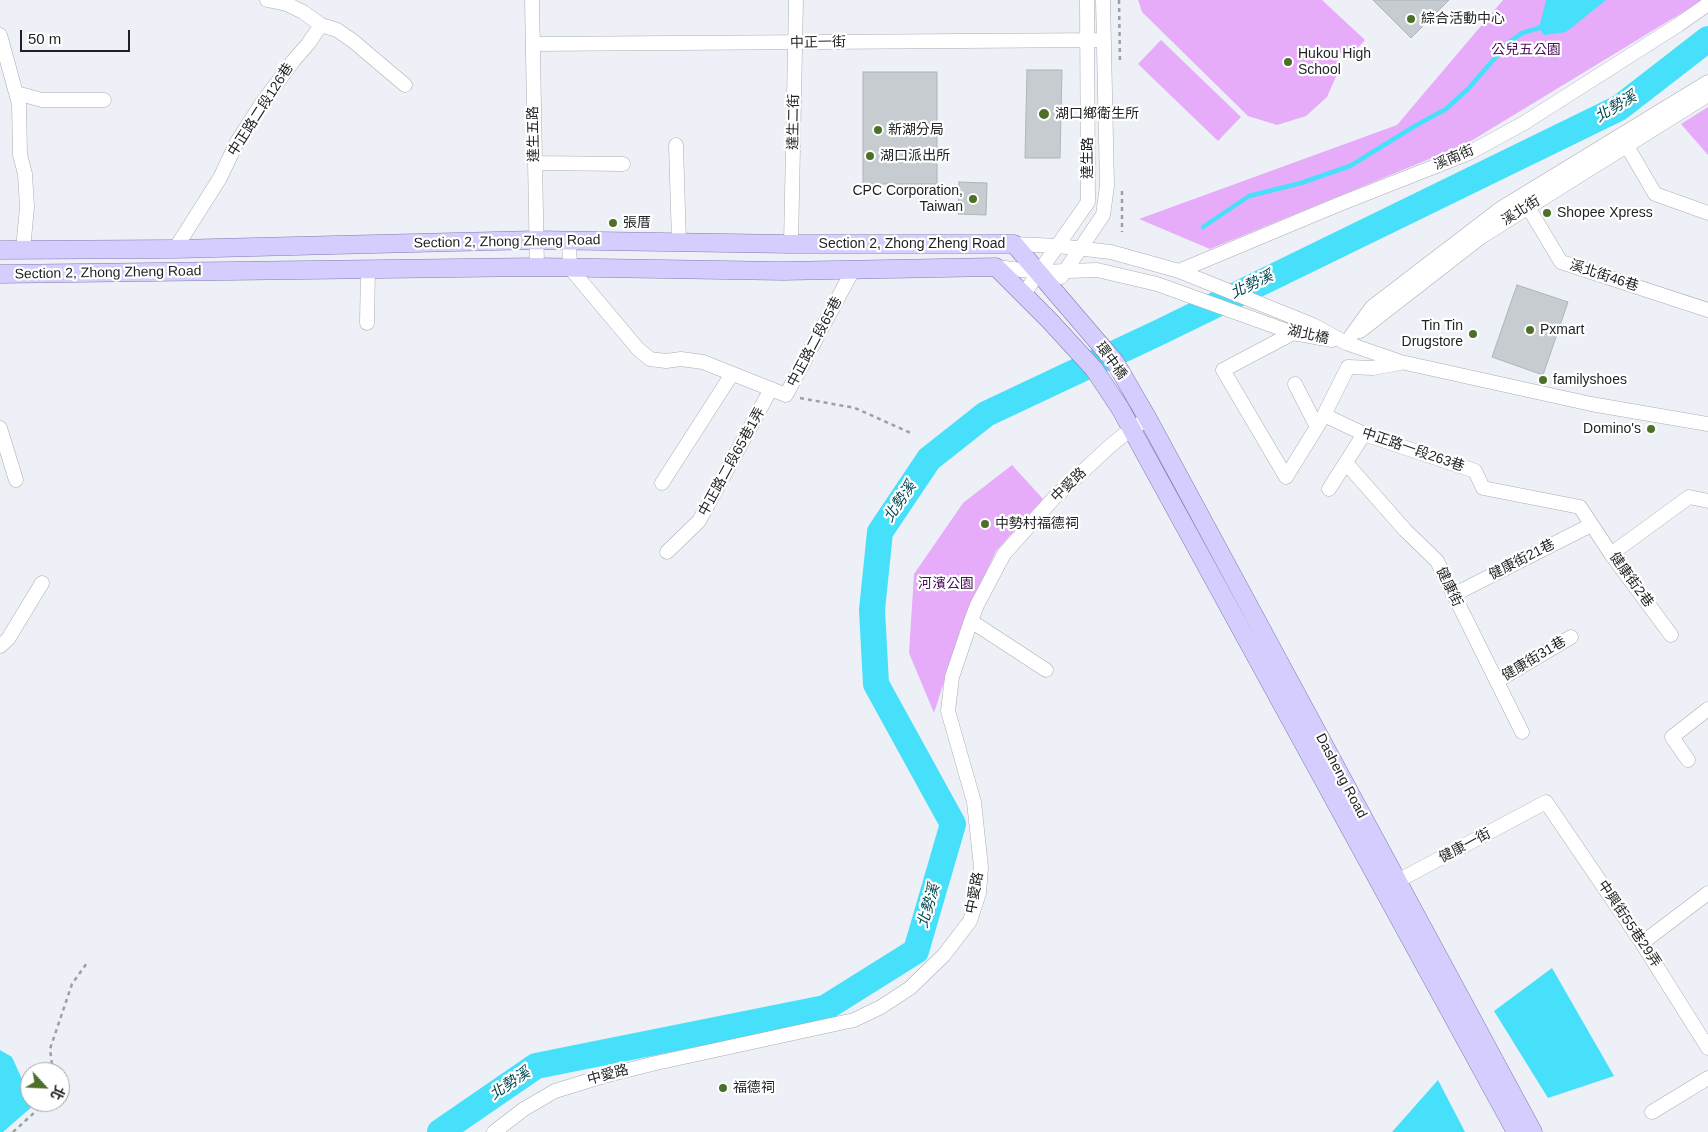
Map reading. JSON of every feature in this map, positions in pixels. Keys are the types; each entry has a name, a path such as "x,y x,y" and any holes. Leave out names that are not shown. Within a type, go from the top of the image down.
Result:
{"main road":[{"name":"Section 2, Zhong Zheng Road","path":"0,250 175,249 536,240 791,244 1014,244"},
{"path":"1014,244 1052,290"},
{"name":"Section 2, Zhong Zheng Road","path":"0,274 537,267 783,271 996,267"},
{"path":"996,267 1023,295"},
{"name":"環中橋","path":"1052,290 1115,362 1148,419"},
{"name":"環中橋","path":"1023,295 1094,369 1120,408 1131,429"},
{"name":"Dasheng Road","path":"1148,419 1282,667 1390,885"},
{"name":"Dasheng Road","path":"1131,429 1266,676 1390,885 1477,1045 1533,1132"},
{"name":"Dasheng Road","path":"1477,1045 1516,1132"}],"street":[{"path":"267,0 286,4 304,12 320,25 337,30 353,41 405,85"},
{"name":"達生五路","path":"532,0 537,267"},
{"name":"達生二街","path":"791,244 796,0"},
{"name":"達生路","path":"1023,295 1088,202 1087,0"},
{"name":"達生路","path":"1052,290 1103,215 1107,186 1103,0"},
{"name":"溪南街","path":"1179,271 1337,205 1469,153 1532,118 1708,4"},
{"name":"中正路二段126巷","path":"175,249 220,178 237,142 260,106 308,44 320,25"},
{"path":"0,35 19,104 20,155 25,174 27,207 23,250"},
{"name":"中正一街","path":"533,44 1104,40"},
{"path":"1708,82 1500,209 1372,307 1346,343 1401,362 1591,404 1708,424"},
{"path":"16,93 42,100 104,100"},
{"name":"溪北街","path":"1346,343 1481,237 1708,95"},
{"path":"676,145 678,242"},
{"path":"1627,146 1655,194 1708,213"},
{"path":"535,163 623,164"},
{"name":"溪北街46巷","path":"1528,207 1561,262 1708,310"},
{"path":"569,241 570,268"},
{"name":"湖北橋","path":"1014,244 1058,246 1111,252 1179,271 1313,325 1346,343"},
{"name":"湖北橋","path":"996,267 1039,272 1097,270 1157,284 1293,333 1346,343"},
{"name":"中正路二段65巷","path":"570,268 638,349 650,359 666,361 682,358 703,362 786,395 853,270"},
{"path":"367,323 368,270"},
{"path":"1293,333 1223,370 1286,477 1321,421 1348,367 1373,368 1401,362"},
{"path":"662,483 732,374"},
{"path":"1295,384 1321,421"},
{"name":"中正路二段65巷1弄","path":"667,552 699,521 772,390"},
{"name":"中愛路","path":"494,1132 524,1109 555,1091 656,1063 854,1020 881,1007 910,988 944,955 970,921 978,893 981,866 974,802 948,710 952,677 977,605 1004,554 1054,498 1110,446 1131,429 1148,419"},
{"name":"中正路一段263巷","path":"1321,421 1475,471 1483,488 1580,507 1591,525"},
{"path":"0,428 16,480"},
{"path":"1330,489 1364,434"},
{"name":"健康街","path":"1346,463 1405,530 1437,561 1522,732"},
{"path":"1611,554 1689,497 1708,501"},
{"name":"健康街2巷","path":"1591,525 1671,635"},
{"name":"健康街21巷","path":"1453,595 1591,525"},
{"path":"0,646 8,639 42,584"},
{"path":"971,621 1046,670"},
{"name":"健康街31巷","path":"1496,681 1571,637"},
{"path":"1266,676 1282,667"},
{"path":"1688,760 1672,737 1708,709"},
{"name":"健康一街","path":"1390,885 1546,802"},
{"name":"中興街55巷29弄","path":"1546,802 1642,943 1708,1048"},
{"path":"1642,943 1708,893"},
{"path":"1652,1112 1708,1078"}],"path":[{"path":"786,395 855,408 913,434"},
{"path":"52,1062 50,1049 72,984 87,963"},
{"path":"13,1132 35,1112"}],"green space":[{"path":"1138,0 1322,0 1365,40 1348,59 1337,50 1338,72 1327,97 1306,116 1277,125 1248,116 1142,12"},
{"name":"公兒五公園","path":"1503,0 1703,0 1466,144 1210,249 1139,219 1397,125"},
{"path":"1161,40 1241,117 1218,141 1138,64"},
{"path":"1708,107 1708,155 1681,124"},
{"name":"河濱公園","path":"1012,465 1043,499 996,551 964,619 934,713 909,653 914,574 963,503"}],"water":[{"path":"1546,0 1606,0 1566,32 1544,35 1539,28"},
{"path":"1552,968 1614,1076 1548,1098 1494,1011"},
{"path":"0,1050 12,1057 20,1075 20,1112 26,1112 3,1132 0,1132"},
{"path":"1438,1080 1465,1132 1392,1132"}],"building":[{"name":"綜合活動中心","path":"1373,0 1449,0 1411,38"},
{"name":"湖口鄉衛生所","path":"1027,70 1062,70 1060,158 1025,158"},
{"name":"新湖分局","path":"863,72 937,72 937,184 863,184"},
{"name":"CPC Corporation, Taiwan","path":"959,182 987,183 986,215 958,214"},
{"name":"Pxmart","path":"1517,285 1568,302 1543,375 1492,357"}],"waterway":[{"path":"1203,227 1249,196 1301,183 1350,166 1446,109 1468,89 1508,43 1522,33 1539,28"},
{"name":"北勢溪","path":"440,1132 536,1066 825,1008 916,951 953,824 876,684 872,610 880,532 929,459 986,414 1160,332 1619,108 1708,39"}],"place":[{"name":"綜合活動中心","path":"1411,19"},
{"name":"Hukou High School","path":"1288,62"},
{"name":"湖口鄉衛生所","path":"1044,114"},
{"name":"新湖分局","path":"878,130"},
{"name":"湖口派出所","path":"870,156"},
{"name":"CPC Corporation, Taiwan","path":"973,199"},
{"name":"Shopee Xpress","path":"1547,213"},
{"name":"張厝","path":"613,223"},
{"name":"Pxmart","path":"1530,330"},
{"name":"Tin Tin Drugstore","path":"1473,334"},
{"name":"familyshoes","path":"1543,380"},
{"name":"Domino's","path":"1651,429"},
{"name":"中勢村福德祠","path":"985,524"},
{"name":"福德祠","path":"723,1088"}]}
